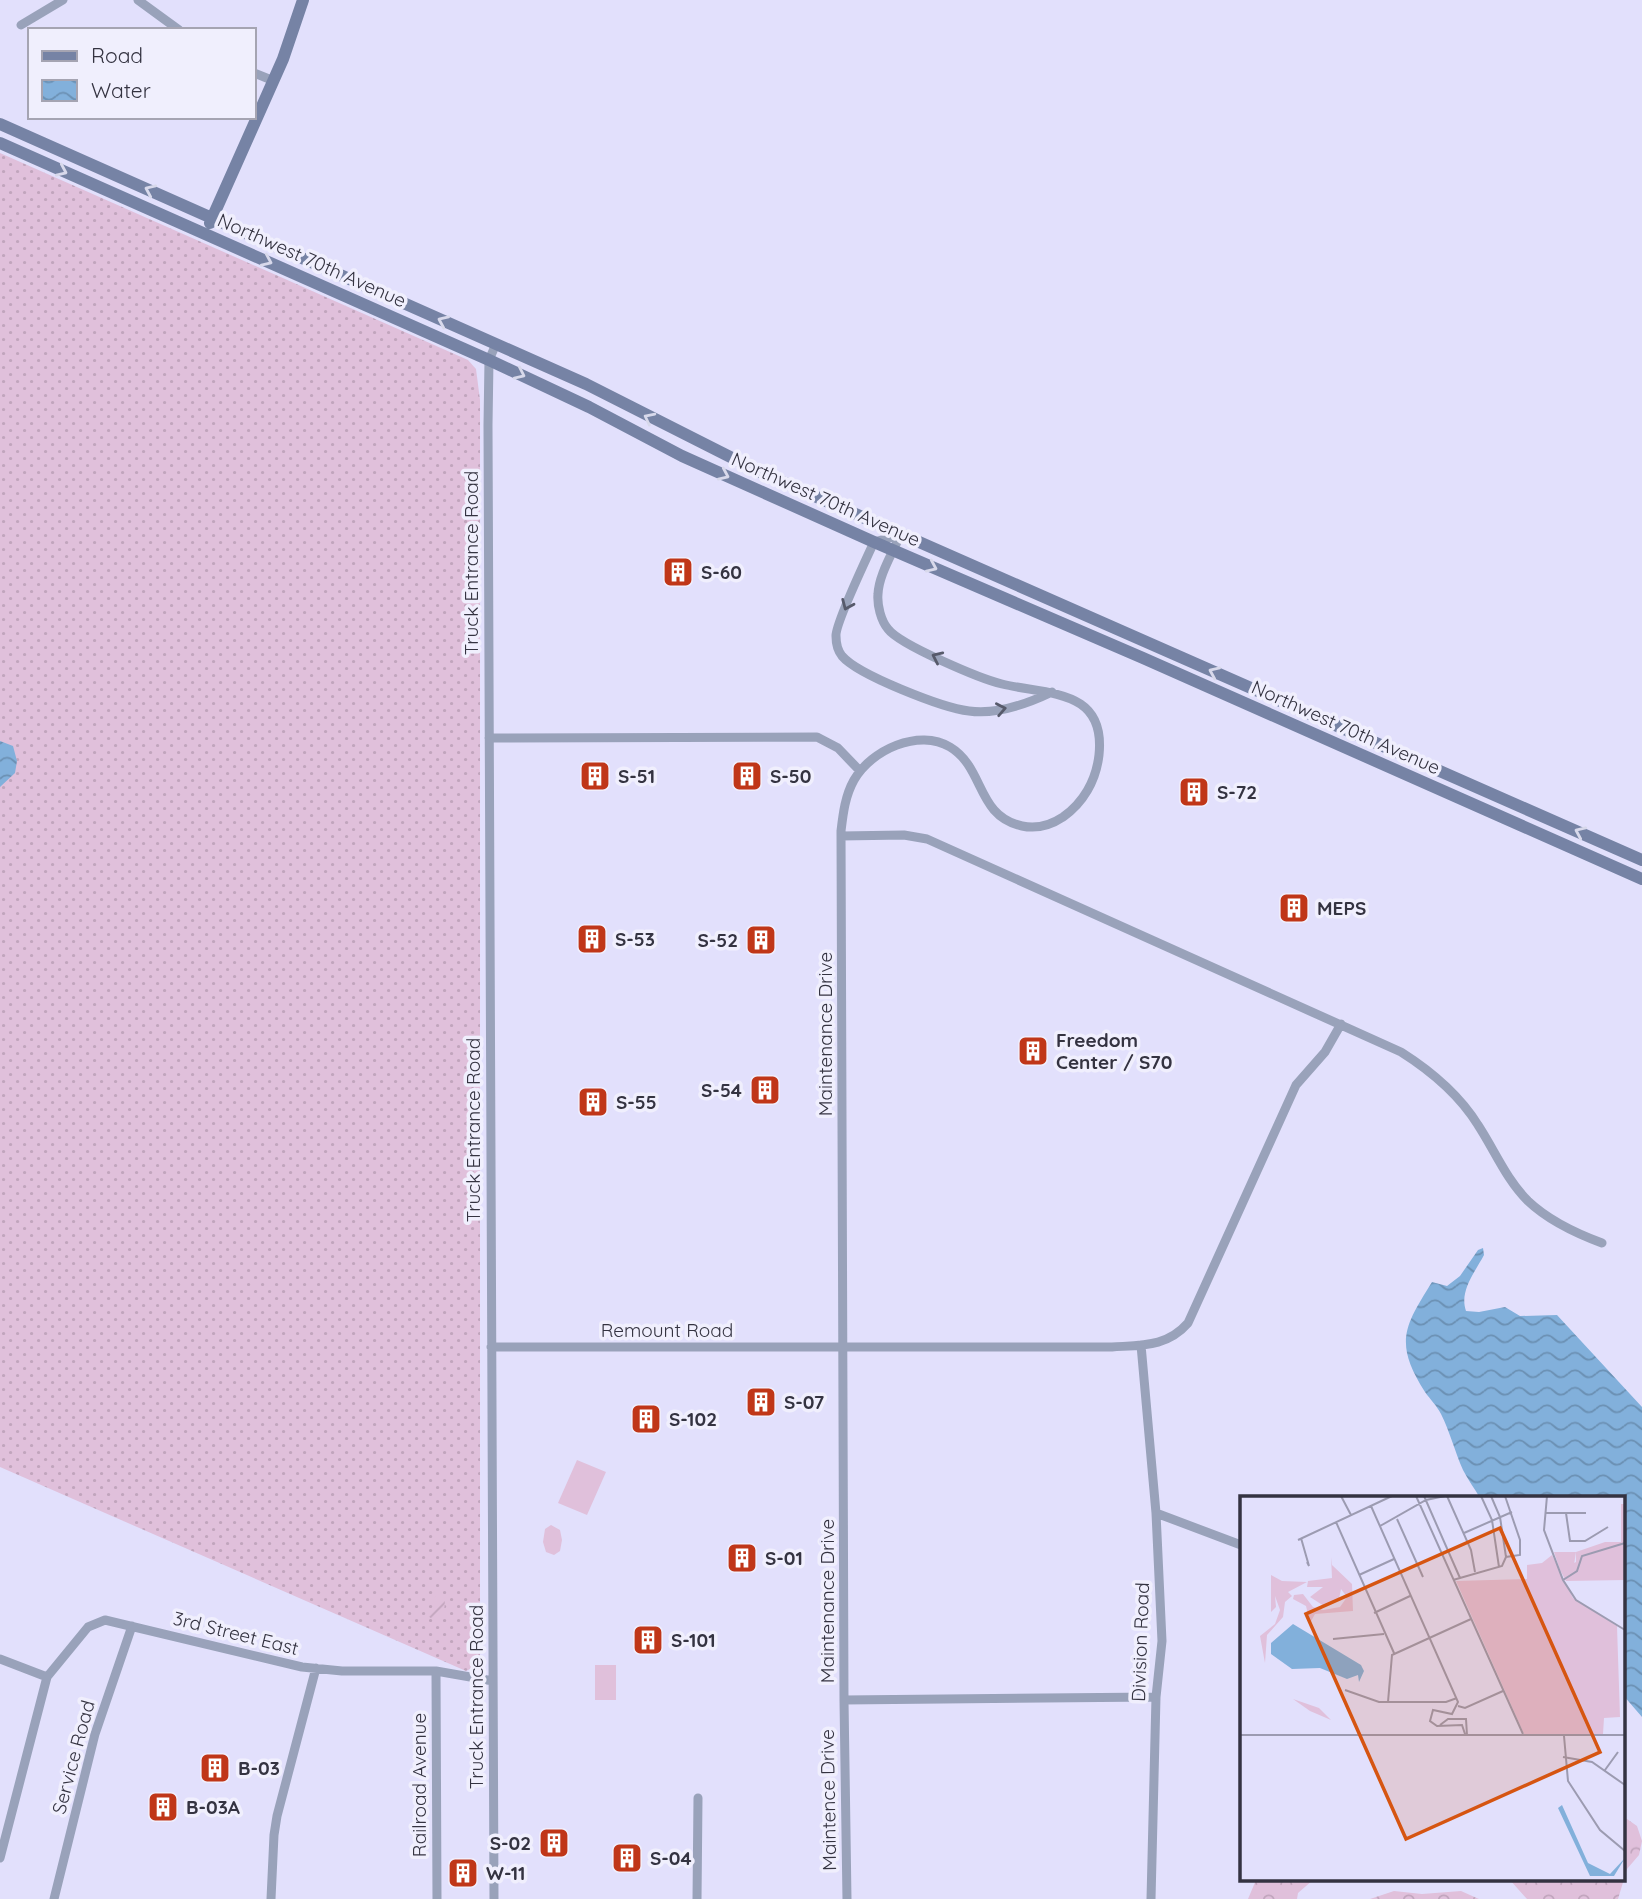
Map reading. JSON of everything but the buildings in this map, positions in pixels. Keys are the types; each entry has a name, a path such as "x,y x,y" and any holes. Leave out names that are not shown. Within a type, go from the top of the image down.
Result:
{"main road":[{"path":"205,233 274,81 303,0"},
{"name":"Northwest 70th Avenue","path":"0,124 586,384 712,450 1642,860"},
{"name":"Northwest 70th Avenue","path":"0,143 489,360 590,407 682,456 1642,879"}],"street":[{"path":"21,24 63,0"},
{"path":"138,0 176,28"},
{"path":"256,74 274,81"},
{"path":"489,360 496,344"},
{"name":"Truck Entrance Road","path":"489,360 494,1899"},
{"path":"900,534 874,542 835,633 839,653 847,662 911,692 969,711 989,711 1014,706 1052,692"},
{"path":"900,534 877,594 879,609 889,631 913,646 988,680 1052,692"},
{"name":"Maintenance Drive","path":"844,1700 841,836 844,806 854,780 872,760 898,744 923,739 936,741 958,753 968,764 989,806 1000,817 1012,824 1029,827 1059,820 1082,801 1097,768 1099,754 1096,726 1091,716 1071,697 1052,692"},
{"path":"489,738 817,737 838,748 860,771"},
{"path":"841,836 904,835 927,839 1401,1052 1417,1062 1450,1091 1468,1111 1507,1175 1527,1200 1559,1224 1602,1244"},
{"name":"Remount Road","path":"491,1347 1141,1345 1164,1341 1178,1335 1188,1324 1296,1085 1325,1052 1341,1024"},
{"name":"Division Road","path":"1141,1345 1156,1513 1162,1641 1156,1697 1151,1899"},
{"path":"1156,1513 1240,1545"},
{"name":"3rd Street East","path":"47,1677 88,1627 105,1620 316,1668 342,1671 436,1671 493,1681"},
{"name":"Service Road","path":"54,1899 95,1734 132,1626"},
{"path":"0,1659 47,1677 0,1857"},
{"path":"271,1899 277,1816 316,1668"},
{"name":"Railroad Avenue","path":"436,1671 437,1899"},
{"path":"844,1700 1156,1697"},
{"name":"Maintence Drive","path":"844,1700 847,1899"},
{"path":"697,1899 698,1798"}],"green space":[{"path":"0,153 468,360 476,369 480,400 480,1664 466,1671 0,1467"},
{"path":"577,1460 606,1472 587,1515 558,1503"},
{"path":"551,1525 560,1530 562,1540 560,1551 554,1555 546,1552 543,1542 545,1529"},
{"path":"440,1595 445,1600 444,1613 439,1618 432,1619 427,1612 433,1607 435,1597"},
{"path":"595,1665 616,1665 616,1700 595,1700"},
{"path":"1627,1819 1637,1826 1642,1841 1639,1855 1627,1869 1624,1879 1624,1820"},
{"path":"1255,1882 1311,1882 1298,1893 1297,1899 1248,1899"},
{"path":"1512,1882 1623,1882 1618,1899 1527,1899"},
{"path":"1394,1891 1422,1894 1461,1891 1479,1899 1370,1899"}],"water":[{"path":"0,741 13,746 17,761 15,773 0,787"},
{"path":"1483,1248 1484,1255 1466,1289 1466,1311 1479,1312 1505,1307 1520,1316 1557,1315 1642,1407 1642,1717 1624,1696 1624,1496 1479,1496 1463,1470 1441,1414 1425,1392 1409,1360 1406,1336 1409,1324 1432,1282 1447,1286 1460,1276 1478,1250"}],"place":[{"name":"S-60","path":"678,572"},
{"name":"S-51","path":"595,776"},
{"name":"S-50","path":"747,776"},
{"name":"S-72","path":"1194,792"},
{"name":"MEPS","path":"1294,908"},
{"name":"S-53","path":"592,939"},
{"name":"S-52","path":"761,940"},
{"name":"Freedom Center / S70","path":"1033,1051"},
{"name":"S-54","path":"765,1090"},
{"name":"S-55","path":"593,1102"},
{"name":"S-07","path":"761,1402"},
{"name":"S-102","path":"646,1419"},
{"name":"S-01","path":"742,1558"},
{"name":"S-101","path":"648,1640"},
{"name":"B-03","path":"215,1768"},
{"name":"B-03A","path":"163,1807"},
{"name":"S-02","path":"554,1843"},
{"name":"S-04","path":"627,1858"},
{"name":"W-11","path":"463,1873"}]}
